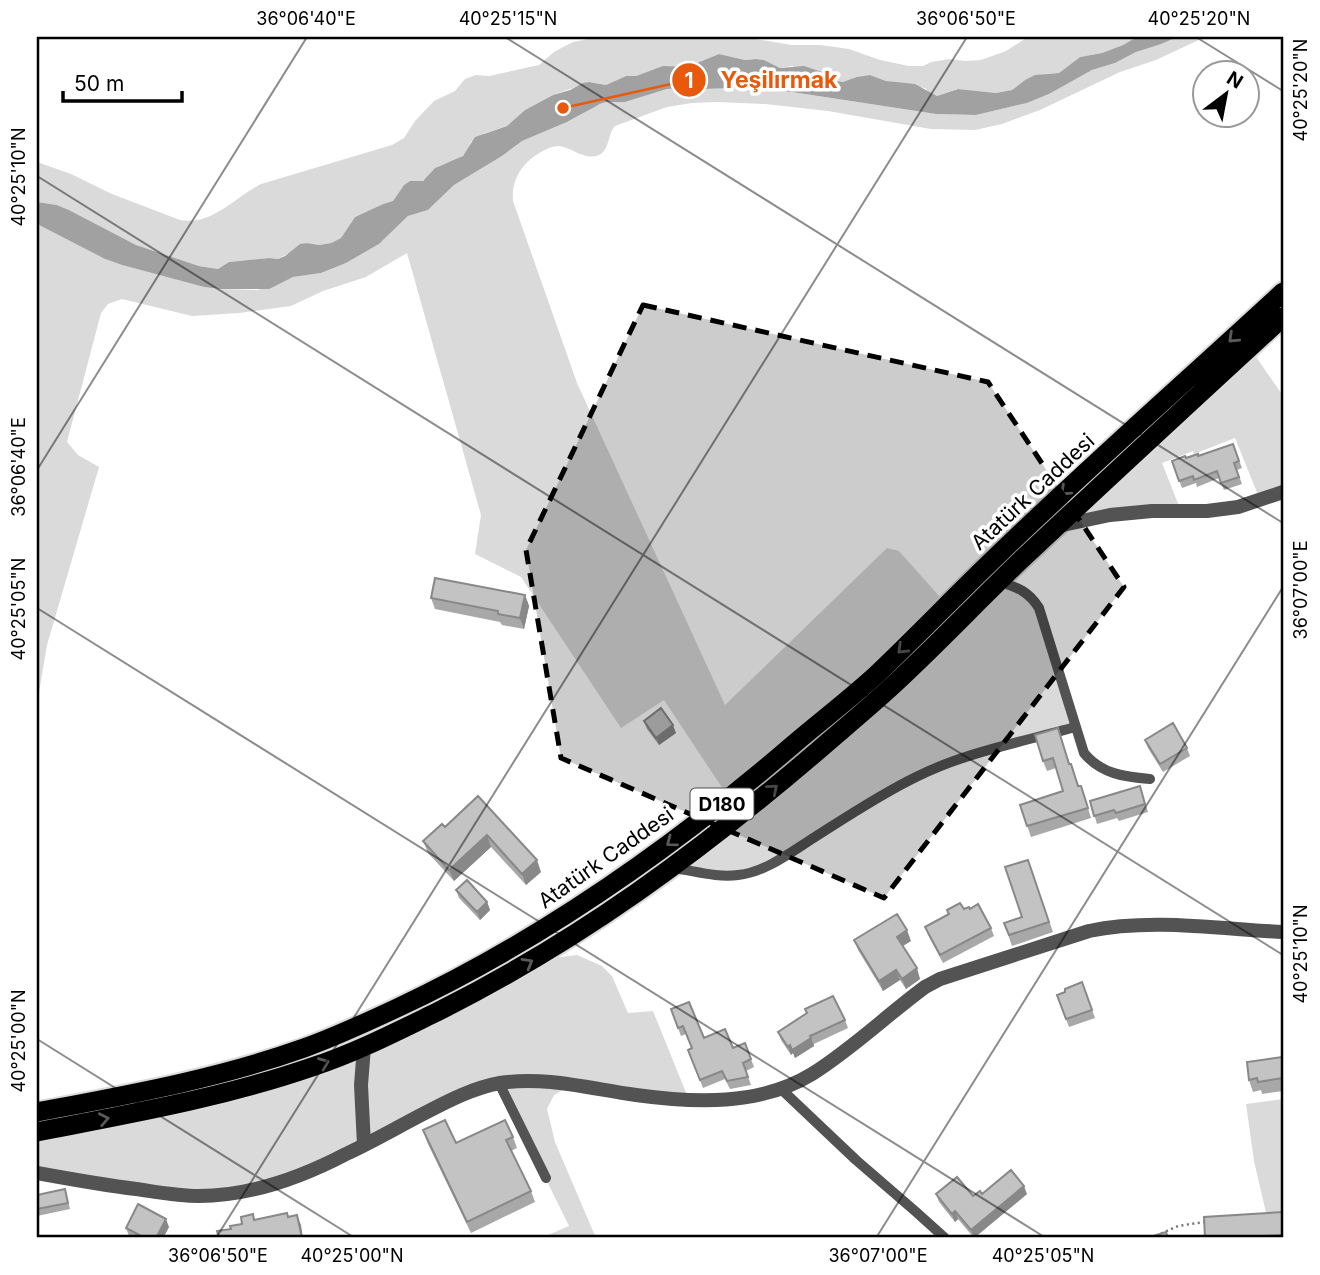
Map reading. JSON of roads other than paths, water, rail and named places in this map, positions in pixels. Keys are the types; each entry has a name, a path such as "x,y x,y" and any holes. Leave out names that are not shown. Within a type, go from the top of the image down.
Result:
{"highway":[{"name":"Atatürk Caddesi","path":"37,1112 157,1090 233,1071 306,1048 383,1015 466,974 525,941 602,891 724,802 874,676 1003,550 1283,292"},
{"name":"Atatürk Caddesi","path":"37,1132 237,1090 312,1067 364,1047 535,960 614,909 674,867 779,784 889,689 1057,526 1283,317"}],"street":[{"path":"1057,526 1110,515 1238,508 1283,492"},
{"path":"37,1173 162,1193 199,1196 226,1194 277,1183 306,1173 446,1102 499,1083 531,1081 574,1084 677,1100 711,1101 745,1097 781,1088 810,1075 917,993 940,979 1077,934 1135,925 1283,932"},
{"path":"364,1047 361,1085 364,1145"}],"lane":[{"path":"999,582 1025,592 1039,608 1081,747 1087,758 1123,777 1150,779"},
{"path":"674,867 737,876 758,871 918,775 965,757 1075,727"},
{"path":"499,1083 545,1178"},
{"path":"781,1088 856,1160 945,1238"}],"place":[{"name":"Yeşilırmak","path":"563,108"}]}
